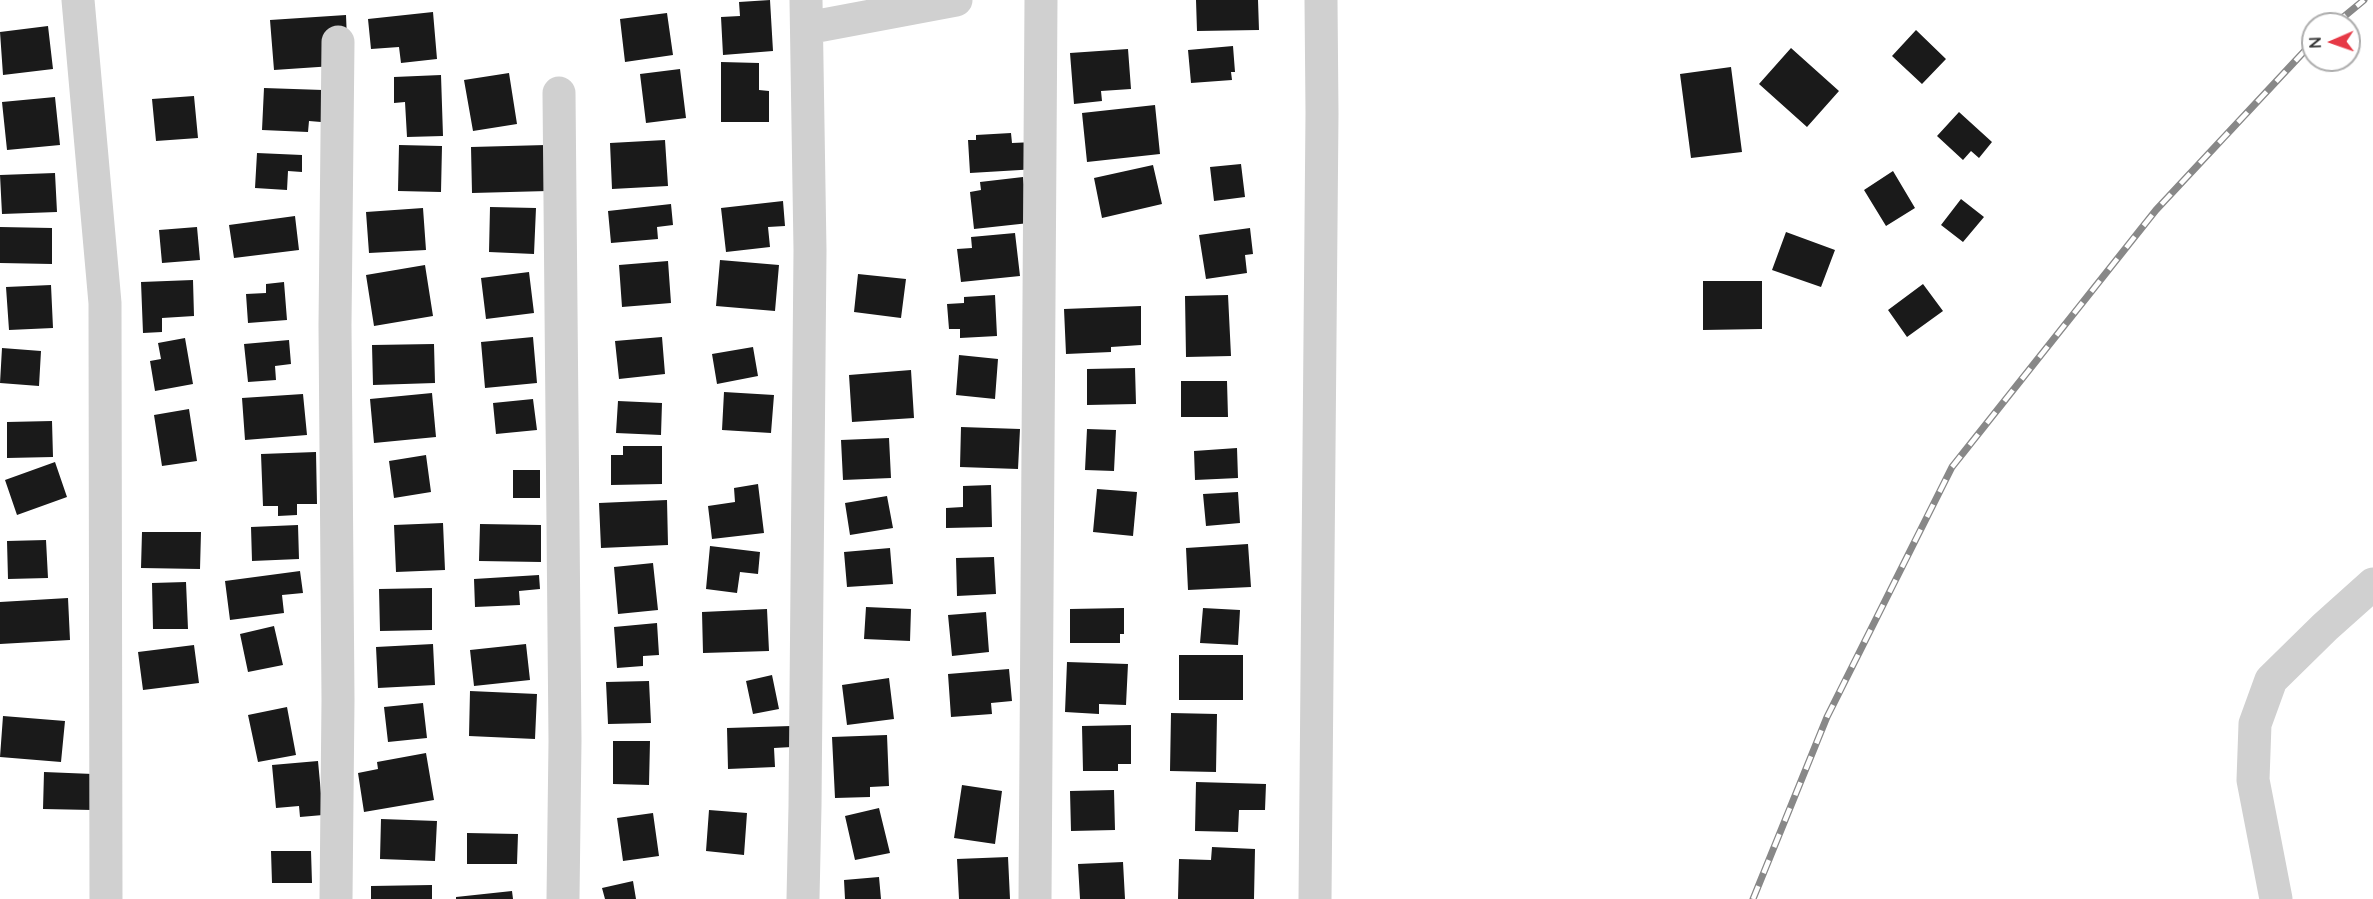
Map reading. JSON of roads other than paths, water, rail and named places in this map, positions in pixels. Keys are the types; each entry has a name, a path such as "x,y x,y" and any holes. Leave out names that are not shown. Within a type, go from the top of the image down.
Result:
{"street":[{"path":"78,0 105,303 106,899"},
{"path":"802,899 806,782 810,250 807,14 956,0"},
{"path":"1035,899 1041,0"},
{"path":"1315,899 1321,0"},
{"path":"336,899 338,700 335,325 338,42"},
{"path":"559,93 565,729 563,899"},
{"path":"2276,899 2253,780 2255,724 2271,680 2373,584"}],"railway":[{"path":"2350,12 2364,0"},
{"path":"1753,899 1827,717 1952,467 2156,210 2301,55"}]}
